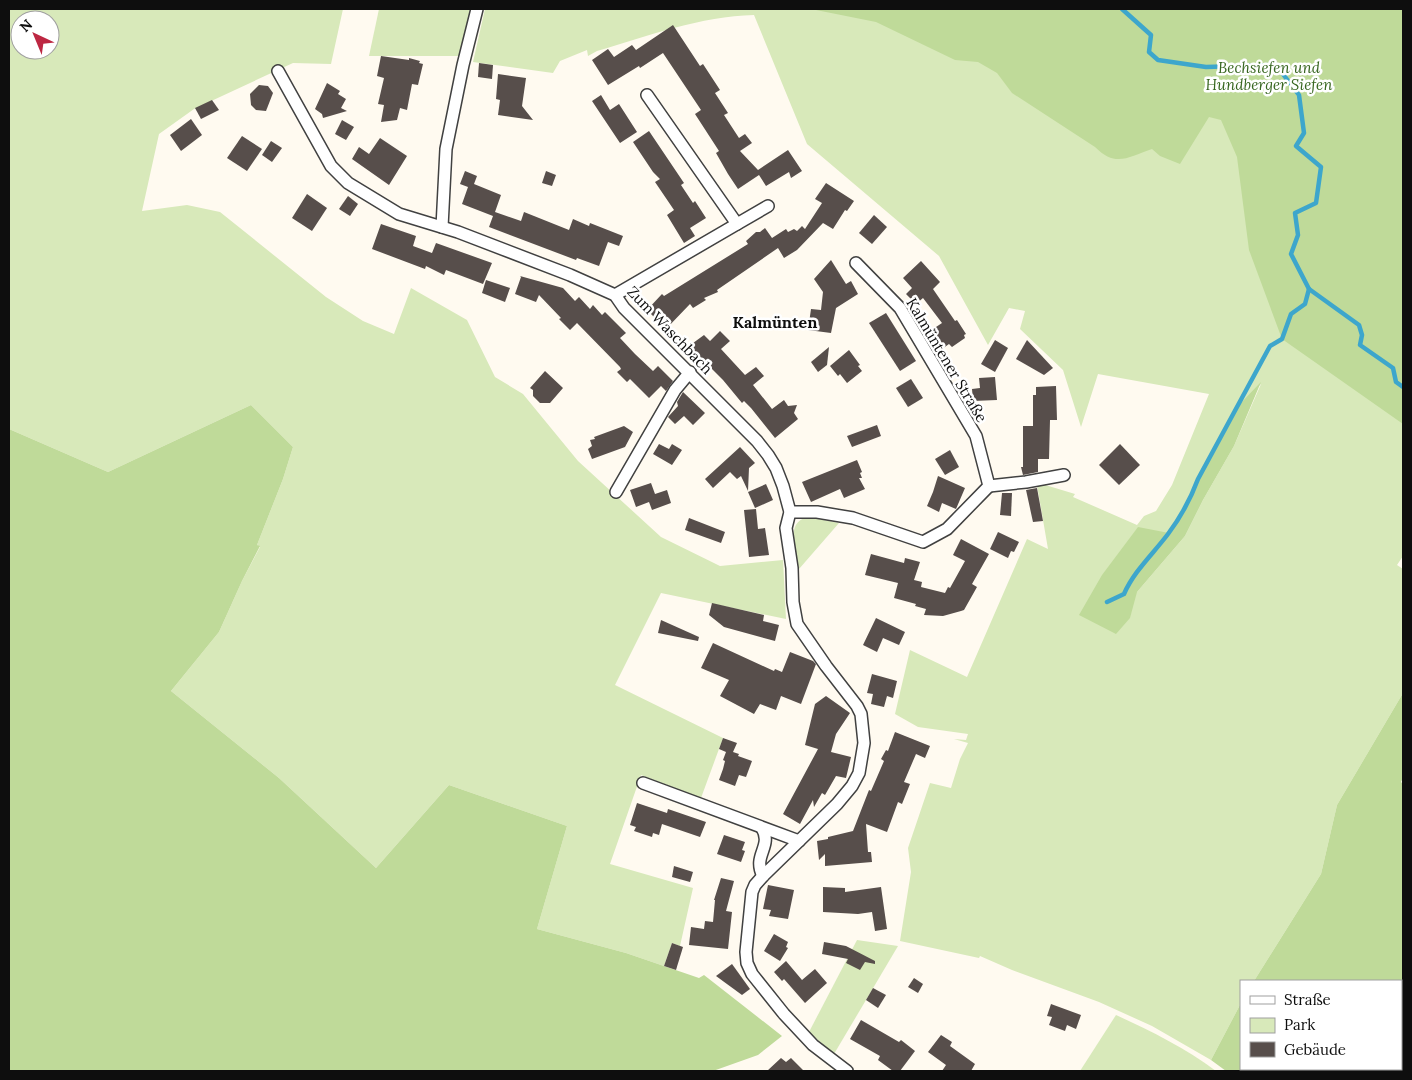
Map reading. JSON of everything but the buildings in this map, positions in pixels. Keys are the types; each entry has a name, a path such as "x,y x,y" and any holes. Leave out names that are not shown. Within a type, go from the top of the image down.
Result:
{"street":[{"path":"442,227 446,149 477,9"},
{"name":"Zum Waschbach","path":"278,71 331,166 341,178 383,206 399,214 442,227 525,257 615,295 624,308 757,441 768,455 781,480 790,512"},
{"path":"647,95 737,224"},
{"path":"615,295 768,206"},
{"name":"Kalmüntener Straße","path":"856,263 900,308 976,436 989,486"},
{"path":"616,492 675,390 690,372"},
{"path":"847,1071 806,1038 784,1014 750,970 746,952 752,892 755,885 837,804 852,786 859,774 864,743 857,706 797,624 793,602 793,572 786,528 790,512 816,512 853,518 906,538 923,542 947,529 989,486 1026,482 1064,474"},
{"path":"643,783 799,841"},
{"path":"762,828 765,833 766,843 761,854 759,868 763,876"}],"green space":[{"path":"9,9 343,9 331,64 293,63 194,109 159,134 142,211 187,205 220,212 326,297 363,321 394,334 411,288 467,320 495,377 523,394 578,461 661,537 720,566 783,560 786,619 661,593 615,685 723,738 701,798 641,775 610,864 693,888 680,946 672,943 664,966 626,953 537,929 567,826 449,785 376,868 279,778 171,691 219,632 260,547 257,545 283,479 293,447 251,405 108,472 9,429"},
{"path":"379,9 470,9 460,56 369,56"},
{"path":"485,9 1310,9 1403,315 1403,556 1397,565 1403,569 1403,693 1337,805 1321,874 1255,980 1240,980 1240,1005 1211,1060 1152,1026 1099,1002 1012,970 980,956 979,958 900,941 911,872 908,848 930,783 951,788 960,759 968,743 954,739 966,740 968,734 918,727 895,714 910,650 967,677 1027,539 1048,549 1037,485 1042,484 1075,494 1073,497 1137,525 1144,516 1156,511 1172,485 1209,394 1098,374 1081,427 1063,370 1020,329 1025,311 1009,308 988,345 939,256 807,144 754,15 734,16 694,23 597,51 588,56 587,50 560,61 553,73 473,62","holes":["1261,384 1234,446 1185,536 1137,592 1174,523 1192,495 1198,479 1237,407"]},
{"name":"Bechsiefen und Hundberger Siefen","path":"811,9 1403,9 1403,424 1282,339 1249,250 1237,157 1221,120 1209,117 1180,164 1160,156 1152,149 1122,159 1116,159 1102,153 1012,93 997,73 978,62 955,60 876,22"},
{"path":"1261,382 1234,446 1185,536 1137,592 1130,618 1116,634 1079,615 1102,575 1138,527 1169,533 1192,495 1198,479 1237,407"},
{"path":"251,405 293,447 283,479 257,545 260,546 219,632 171,691 279,778 376,868 449,785 567,826 537,929 626,953 699,978 704,975 782,1036 758,1055 713,1071 9,1071 9,429 108,472"},
{"path":"808,517 839,523 799,569 794,546 794,531 796,525 801,520"},
{"path":"1403,693 1403,778 1401,782 1403,784 1403,1071 1226,1071 1211,1060 1240,1005 1240,1070 1402,1070 1402,980 1255,980 1321,874 1337,805"},
{"path":"857,940 898,946 834,1054 809,1032"},
{"path":"1116,1015 1168,1040 1216,1071 1080,1071"}],"waterway":[{"path":"1122,9 1151,35 1149,52 1158,60 1206,67 1276,65 1299,95 1304,133 1296,146 1321,167 1316,203 1295,213 1298,235 1291,254 1309,289 1359,325 1362,335 1360,345 1393,368 1396,382 1403,387"},
{"path":"1107,602 1124,594 1138,570 1177,521 1270,346 1282,339 1291,314 1305,304 1309,289"}],"district":[{"name":"Kalmünten","path":"775,322"}]}
